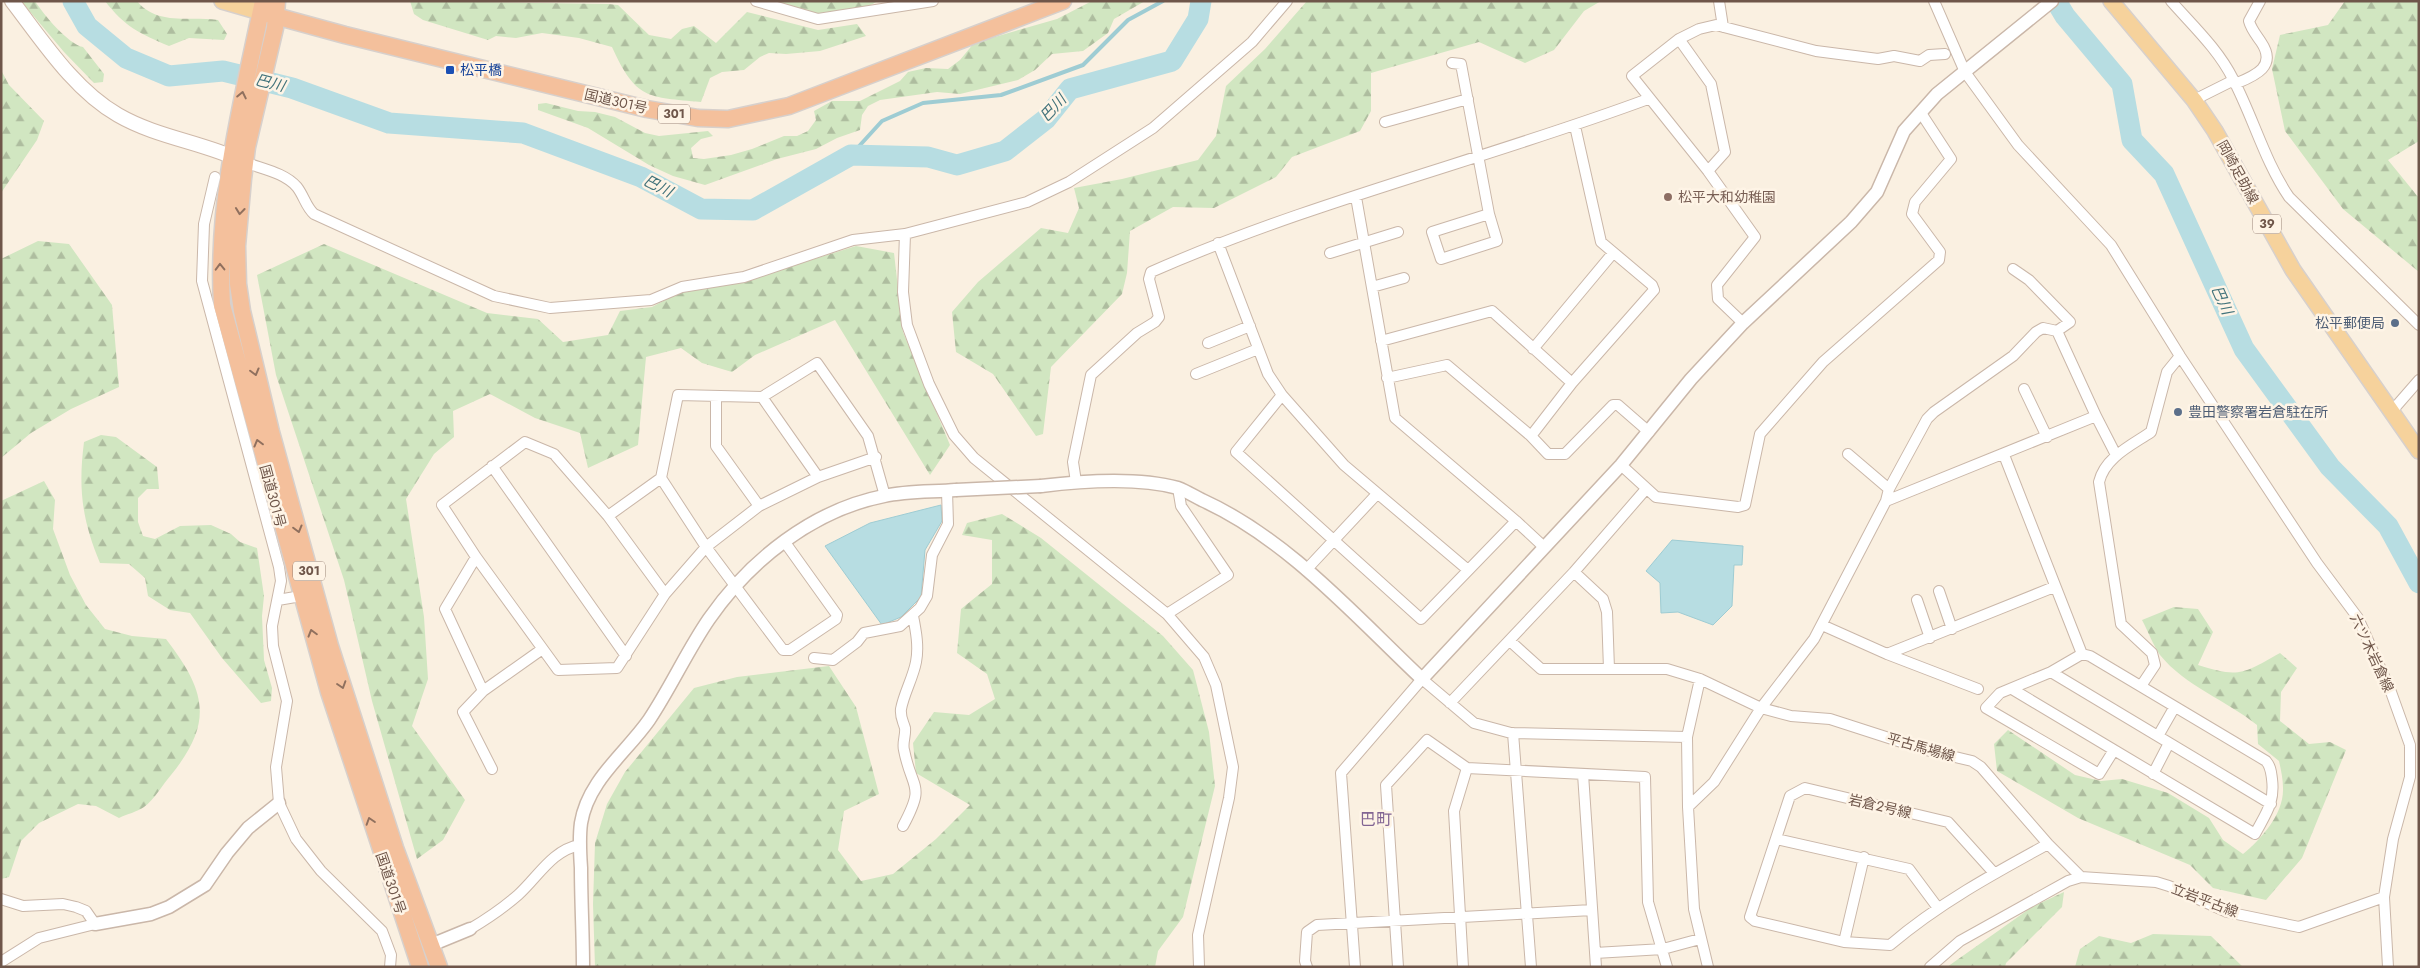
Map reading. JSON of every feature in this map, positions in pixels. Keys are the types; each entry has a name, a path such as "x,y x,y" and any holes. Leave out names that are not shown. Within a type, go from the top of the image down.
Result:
{"highway":[{"name":"国道301号","path":"439,967 395,848 330,646 249,348 238,284 239,152 260,12 647,109 698,118 728,119 789,106 1063,1"},
{"name":"国道301号","path":"276,16 239,152 222,224 216,309 328,692 420,967"}],"main road":[{"path":"12,1 73,77 118,116 162,133 239,152"},
{"path":"222,1 260,12"},
{"name":"岡崎足助線","path":"2112,1 2194,100 2215,131 2293,270 2419,451"}],"street":[{"path":"756,1 818,19 933,1"},
{"path":"239,152 290,180 314,214 494,296 550,308 651,300 682,286 744,277 853,240 905,234 1027,202 1069,182 1153,128 1252,42 1288,1"},
{"path":"1719,1 1722,27"},
{"name":"六ツ木岩倉線","path":"1934,1 1965,72 2018,144 2111,245 2180,356 2317,563 2358,618 2391,692 2410,745 2410,777 2393,839 2384,897 2388,967"},
{"path":"1355,967 1341,773 1422,679 1621,465 1691,379 1743,323 1851,222 1877,192 1904,131 1937,94 2052,1"},
{"path":"2171,1 2217,53 2234,82 2276,175 2290,197 2419,325"},
{"path":"2194,100 2234,82 2258,74 2266,61 2265,48 2249,21 2260,1"},
{"path":"1743,323 1718,299 1717,285 1754,237 1708,172 1648,99 1632,76 1679,39 1699,29 1716,26 1787,46 1844,55 1878,59 1894,56 1920,61 1929,55 1945,54"},
{"path":"1679,39 1711,84 1725,152 1708,172"},
{"path":"1452,63 1461,64 1480,157 1489,214 1497,241 1441,259 1432,232 1489,214"},
{"path":"1385,122 1468,99"},
{"path":"1076,482 1073,462 1091,375 1137,333 1156,322 1159,317 1149,279 1151,272 1218,242 1576,126 1648,99"},
{"path":"1621,465 1656,497 1738,507 1745,505 1760,434 1823,362 1940,260 1940,252 1912,214 1915,202 1951,159 1921,113"},
{"path":"1530,435 1572,383 1654,290 1652,285 1601,242 1576,126"},
{"path":"215,177 204,224 202,281 216,309 281,581 272,626 273,646 287,701 276,767 279,803 296,839 321,871 382,931 392,954 390,967"},
{"path":"1356,197 1395,418 1544,547"},
{"path":"204,224 222,224"},
{"path":"1330,253 1398,232"},
{"path":"905,234 903,292 908,325 929,384 954,435 974,458 1167,614 1204,657 1216,685 1233,767 1229,798 1198,935 1200,967"},
{"path":"1218,242 1268,374 1282,395 1344,465 1468,570"},
{"path":"1533,349 1613,252"},
{"path":"1688,807 1714,782 1761,708 1814,639 1886,501 1889,489 1927,419 1934,412 2013,356 2036,332 2043,328 2057,331 2070,322 2029,280 2013,268"},
{"path":"1372,288 1404,278"},
{"path":"1381,341 1492,311 1572,383"},
{"path":"1208,343 1250,326"},
{"path":"2057,331 2116,456"},
{"path":"1196,374 1258,349"},
{"path":"2141,686 2155,665 2152,653 2121,624 2099,482 2101,474 2116,456 2152,432 2167,372 2180,356"},
{"path":"608,516 661,478 678,395 762,398 817,363 868,436 876,457 885,496"},
{"path":"1387,378 1447,365 1530,435 1548,454 1565,454 1613,405 1618,405 1649,432"},
{"path":"2392,411 2419,380"},
{"path":"2024,389 2036,410 2047,437"},
{"path":"1282,395 1236,452 1421,619 1516,521"},
{"path":"716,396 716,446 759,506"},
{"path":"762,398 818,477"},
{"path":"1886,501 2004,455 2096,416"},
{"path":"664,594 608,516 554,454 525,442 442,504 476,557 558,670 617,668 664,594 706,547 759,506 818,477 876,457"},
{"path":"1848,454 1889,489"},
{"path":"2004,455 2054,588 2082,654"},
{"path":"492,466 626,656"},
{"path":"661,478 706,547 734,585 783,650 790,650 836,619 837,615 784,541"},
{"path":"583,967 580,845 581,822 590,796 608,768 649,720 667,693 708,620 734,585 784,541 815,522 855,505 885,496 1076,482 1134,483 1178,488 1219,507 1248,525 1306,570 1422,679 1474,723 1513,733 1687,737"},
{"path":"1167,614 1228,575 1181,506 1178,488"},
{"path":"1450,703 1574,572 1646,489"},
{"path":"814,658 833,660 857,642 864,633 881,632 900,626 913,616 927,596 932,555 948,524 951,490"},
{"path":"1306,570 1377,494"},
{"path":"476,557 445,609 483,691"},
{"path":"1574,572 1604,599 1607,612 1609,669"},
{"path":"1887,654 2054,588"},
{"path":"1939,591 1952,629"},
{"path":"278,600 301,596"},
{"path":"1917,600 1930,638"},
{"path":"903,826 916,796 917,787 903,748 905,728 901,718 901,709 916,662 918,645 913,616"},
{"path":"1822,625 1887,654 1978,689"},
{"name":"平古馬場線","path":"1510,641 1541,669 1667,669 1700,679 1761,708 1790,716 1830,719 1926,750 1972,761 1981,767 2048,844 2081,876"},
{"path":"492,769 463,712 483,691 542,650"},
{"path":"2012,689 2255,834 2271,804 2274,794 2270,766 2266,761 2174,708 2090,656 2082,654 2051,672 2000,693 1986,708 2099,774 2114,750"},
{"path":"2051,672 2271,804"},
{"path":"1700,679 1687,737 1688,807 1694,909 1708,967"},
{"path":"2158,736 2174,708"},
{"path":"1513,733 1531,967"},
{"path":"1398,967 1386,784 1426,740 1467,768 1645,778 1648,902 1667,967"},
{"path":"2153,774 2169,743"},
{"path":"1463,967 1454,811 1467,768"},
{"path":"1583,774 1596,967"},
{"name":"岩倉２号線","path":"1844,942 1755,921 1750,917 1790,796 1805,788 1948,822 1994,873"},
{"path":"1,962 39,938 95,924 151,914 169,907 205,885 227,853 248,828 279,803"},
{"path":"1776,839 1909,869 1938,908"},
{"path":"1864,858 1844,942 1890,945 1938,908 1994,873 2048,844"},
{"path":"431,945 470,929 487,919 517,896 553,857 568,847 580,845"},
{"path":"1930,967 1960,941 2068,880 2081,876"},
{"name":"立岩平古線","path":"2081,876 2156,882 2228,912 2299,927 2384,897"},
{"path":"1,899 23,906 63,904 86,911 95,924"},
{"path":"1307,967 1307,932 1317,925 1353,925 1592,910"},
{"path":"1595,953 1663,949 1700,939"}],"green space":[{"path":"21,1 35,1 63,35 83,47 104,74 103,82 94,83 64,52"},
{"path":"105,1 137,1 145,9 164,17 218,20 227,34 224,40 189,38 169,46 133,28 119,17"},
{"path":"410,1 618,5 649,35 671,39 682,29 694,26 716,43 747,12 818,30 857,24 866,36 820,51 786,54 769,53 760,57 744,70 722,72 710,78 701,102 668,99 646,92 629,77 612,47 579,38 542,33 516,38 496,36 488,40 423,20 414,14"},
{"path":"774,1 878,1 869,6 817,14"},
{"path":"1092,1 1145,1 1114,19 1108,33 1083,51 1052,54 1035,70 1018,80 960,94 937,92 880,100 868,106 862,115 860,130 837,138 816,149 777,159 705,185 673,176 649,165 588,128 538,110 538,104 546,103 578,111 595,112 615,117 645,133 659,136 708,131 713,136 701,139 691,148 693,158 704,159 731,155 784,136 797,136 808,131 816,120 814,111 832,101 860,101 900,81 908,72 926,68 948,69 960,60 974,43 1057,19"},
{"path":"1307,1 1601,1 1584,11 1554,50 1525,63 1479,42 1371,73 1371,111 1360,131 1292,157 1276,177 1214,208 1173,207 1130,231 1127,273 1122,294 1051,367 1043,434 1036,436 993,374 956,352 952,312 978,282 1041,228 1068,233 1079,208 1074,188 1122,179 1198,160 1216,136 1226,86 1265,49"},
{"path":"2345,1 2419,1 2419,121 2417,122 2419,141 2388,160 2419,198 2419,272 2343,209 2285,131 2272,69 2280,35 2328,25"},
{"path":"1,70 9,85 44,121 37,140 1,193"},
{"path":"38,241 69,244 112,305 119,387 71,409 31,433 1,458 1,259"},
{"path":"324,244 487,313 538,319 563,342 608,335 620,311 652,307 680,292 747,280 856,246 894,253 903,332 950,445 930,475 835,320 755,355 732,372 702,363 681,348 646,357 638,445 588,468 580,433 535,418 490,394 453,411 454,437 434,454 406,499 424,617 428,679 412,726 465,800 443,840 417,859 372,701 344,580 276,375 257,275"},
{"path":"101,435 116,437 157,467 159,489 147,489 138,498 138,522 143,536 155,539 180,526 211,525 231,534 240,542 257,548 264,596 262,616 264,660 272,688 271,701 261,703 222,658 190,613 170,610 148,596 145,578 129,564 100,563 85,518 81,475 84,442"},
{"path":"44,481 55,500 53,529 70,575 86,605 105,629 132,636 166,639 190,675 200,707 199,722 194,739 185,756 148,804 119,818 96,806 78,804 39,823 21,841 9,877 1,879 1,501"},
{"path":"1002,514 1041,538 1163,636 1193,670 1209,732 1215,786 1183,917 1158,951 1155,967 595,967 593,904 595,843 607,804 625,772 694,688 737,677 829,666 856,707 879,794 844,811 838,850 861,881 893,874 936,839 970,805 916,773 913,743 934,712 969,715 995,699 987,674 957,653 961,609 992,584 992,540 962,535 967,523"},
{"path":"2174,607 2198,609 2213,632 2198,665 2223,672 2240,672 2257,666 2280,653 2297,668 2281,692 2280,721 2309,744 2330,742 2346,750 2302,858 2266,900 2213,888 2190,865 2078,818 1997,771 1994,744 2008,730 2075,775 2101,781 2122,779 2168,793 2209,818 2223,840 2243,854 2250,848 2270,825 2280,807 2283,788 2279,761 2258,744 2257,725 2181,676 2160,655 2142,620"},
{"path":"2064,892 2062,907 2006,963 2005,967 1947,967 2032,907"},
{"path":"2153,934 2211,936 2243,967 2075,967 2080,949 2099,936 2131,943"}],"water":[{"path":"941,505 942,521 925,550 921,597 901,617 882,625 825,546 870,523"},
{"path":"1672,540 1743,546 1742,565 1734,565 1732,606 1713,625 1678,612 1661,613 1660,583 1646,571"}],"waterway":[{"name":"巴川","path":"73,1 87,26 126,58 169,76 223,71 292,88 389,123 523,133 641,177 701,209 753,210 851,155 928,157 957,165 1005,151 1046,119 1070,89 1172,61 1198,19 1201,1"},
{"path":"851,155 882,121 923,103 1001,95 1083,65 1128,20 1163,1"},
{"name":"巴川","path":"2056,1 2065,16 2122,84 2132,140 2164,174 2244,349 2330,467 2388,526 2419,583"}],"place":[{"name":"松平橋","path":"450,70"},
{"name":"松平大和幼稚園","path":"1668,197"},
{"name":"松平郵便局","path":"2395,323"},
{"name":"豊田警察署岩倉駐在所","path":"2178,412"}],"district":[{"name":"巴町","path":"1376,819"}]}
